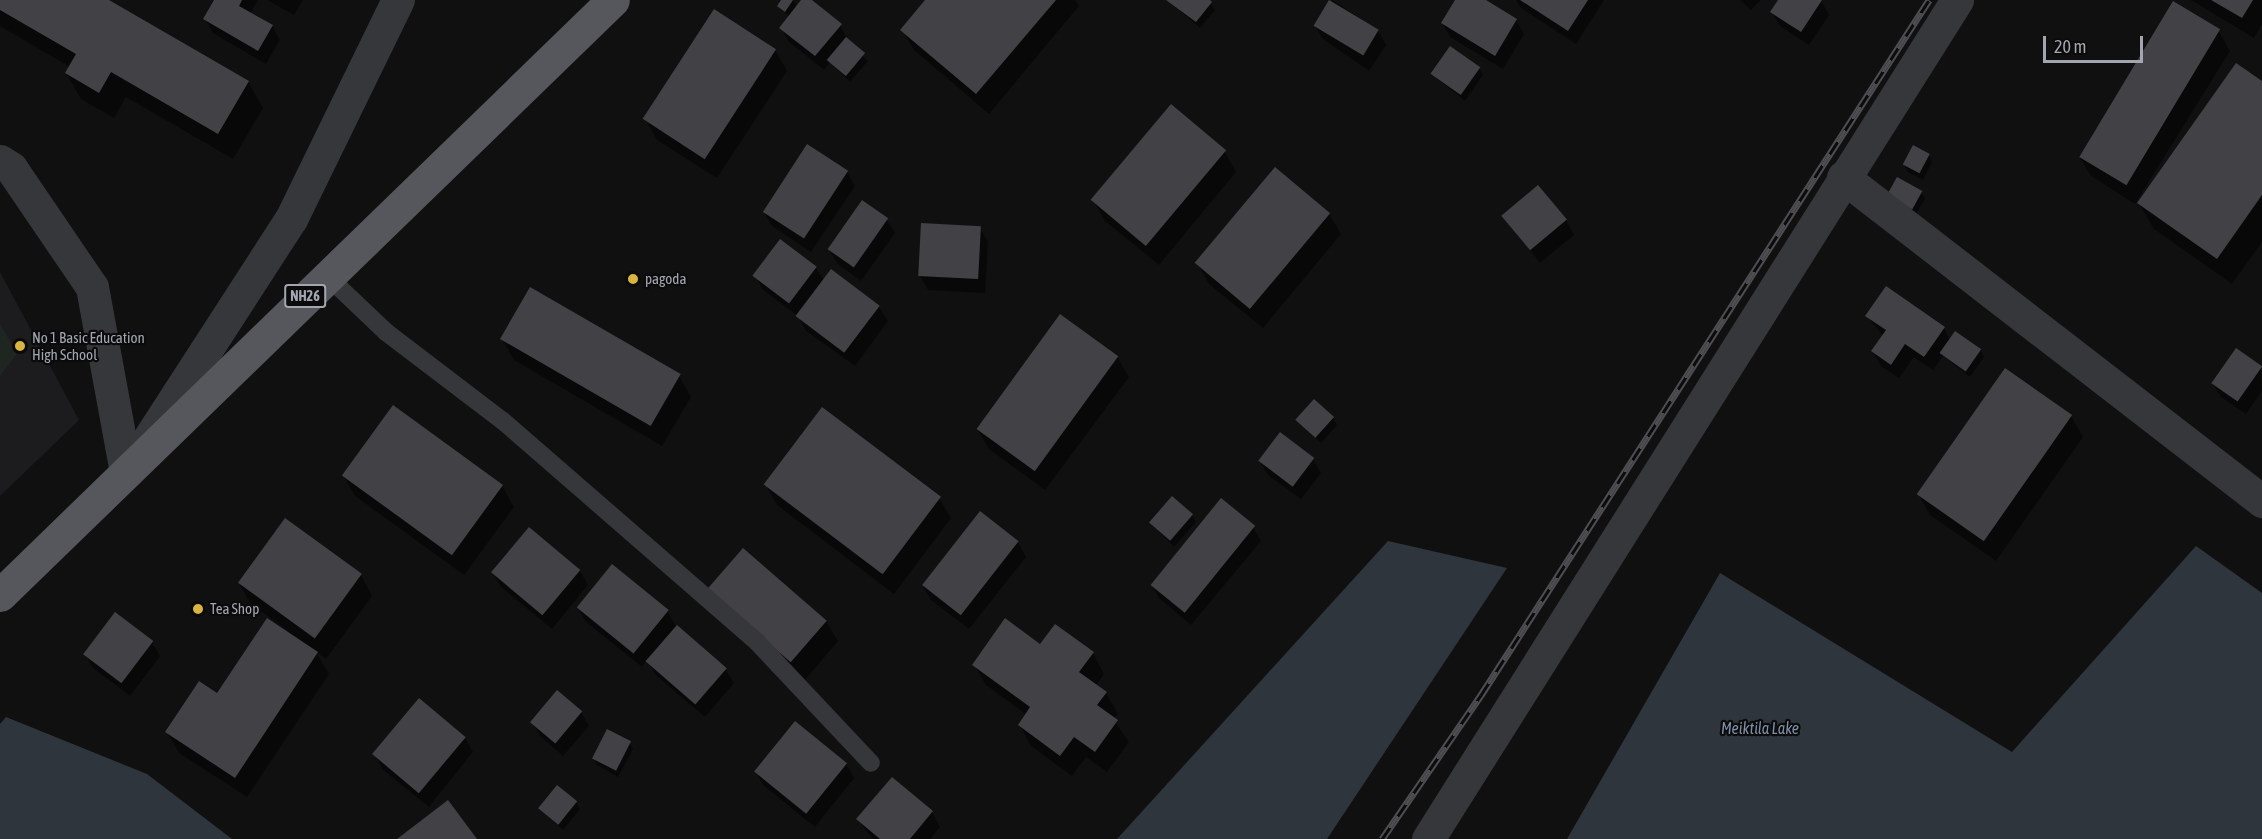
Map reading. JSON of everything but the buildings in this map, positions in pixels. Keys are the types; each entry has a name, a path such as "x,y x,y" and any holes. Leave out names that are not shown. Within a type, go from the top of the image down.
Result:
{"highway":[{"name":"NH26","path":"0,595 326,275 613,0"}],"street":[{"path":"126,472 291,219 398,0"},
{"path":"1428,839 1843,177 1957,0"},
{"path":"0,161 11,168 92,287 126,472"},
{"path":"1843,177 2262,501"}],"lane":[{"path":"326,275 386,332 503,421 757,642 871,763"}],"shaded area":[{"name":"No 1 Basic Education High School","path":"0,272 79,420 0,496"},
{"path":"0,323 17,354 0,376"}],"water":[{"path":"1388,541 1507,568 1327,839 1117,839"},
{"name":"Meiktila Lake","path":"2196,546 2262,593 2262,839 1567,839 1720,573 2012,752"},
{"path":"6,717 147,774 232,839 0,839 0,724"}],"railway":[{"path":"1382,839 1481,695 1929,0"}],"place":[{"name":"pagoda","path":"633,279"},
{"name":"No 1 Basic Education High School","path":"20,346"},
{"name":"Tea Shop","path":"198,609"}]}
